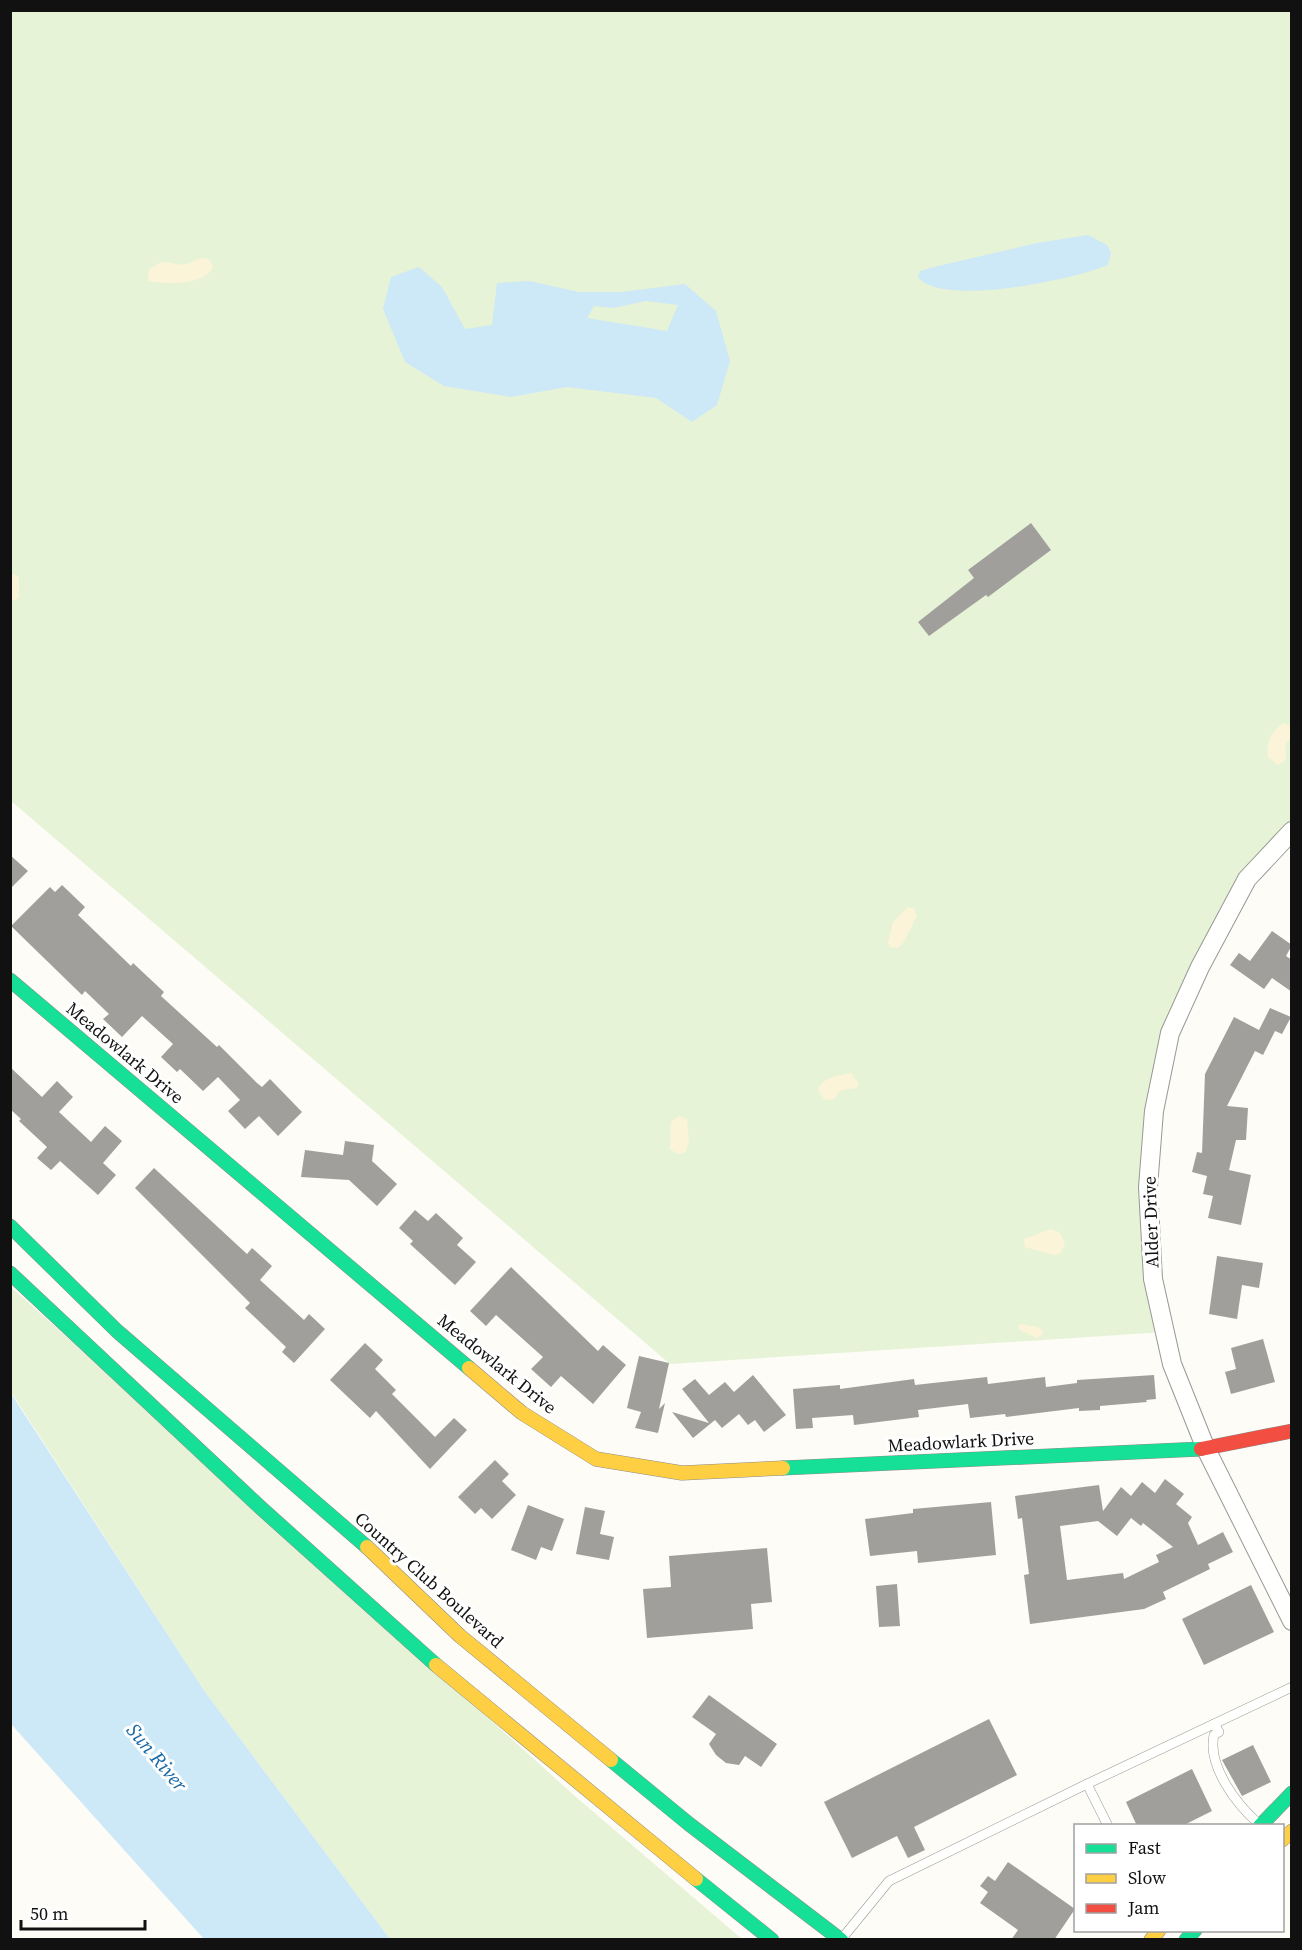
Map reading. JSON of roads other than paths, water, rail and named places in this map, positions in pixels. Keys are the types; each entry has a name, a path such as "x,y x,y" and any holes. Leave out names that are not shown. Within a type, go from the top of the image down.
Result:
{"main road":[{"name":"Meadowlark Drive","path":"10,980 522,1413 596,1459 682,1473 1206,1449 1292,1431"},
{"name":"Country Club Boulevard","path":"10,1226 117,1331 389,1566 460,1636 689,1824 841,1939"},
{"path":"10,1273 293,1537 415,1646 572,1781 772,1940"},
{"path":"1261,1824 1292,1793"}],"street":[{"name":"Alder Drive","path":"1292,831 1247,879 1200,967 1170,1033 1154,1111 1148,1187 1153,1279 1172,1364 1206,1449 1292,1621"}],"lane":[{"path":"841,1939 889,1881 1292,1687"},
{"path":"1214,1724 1219,1732 1214,1735 1211,1746 1213,1756 1233,1798 1259,1824"},
{"path":"1087,1784 1107,1824"}],"water":[{"path":"1088,235 1107,245 1111,253 1108,265 1039,283 980,291 953,290 932,286 918,277 920,271 934,267 1037,243"},
{"path":"419,267 442,287 465,329 492,325 497,283 529,281 579,292 621,292 685,284 716,311 730,361 717,405 692,422 656,398 567,387 511,397 444,386 405,362 383,309 391,277","holes":["646,301 678,305 667,331 587,318 594,306 613,308"]},
{"name":"Sun River","path":"10,1392 205,1692 390,1939 204,1939 11,1724"}]}
